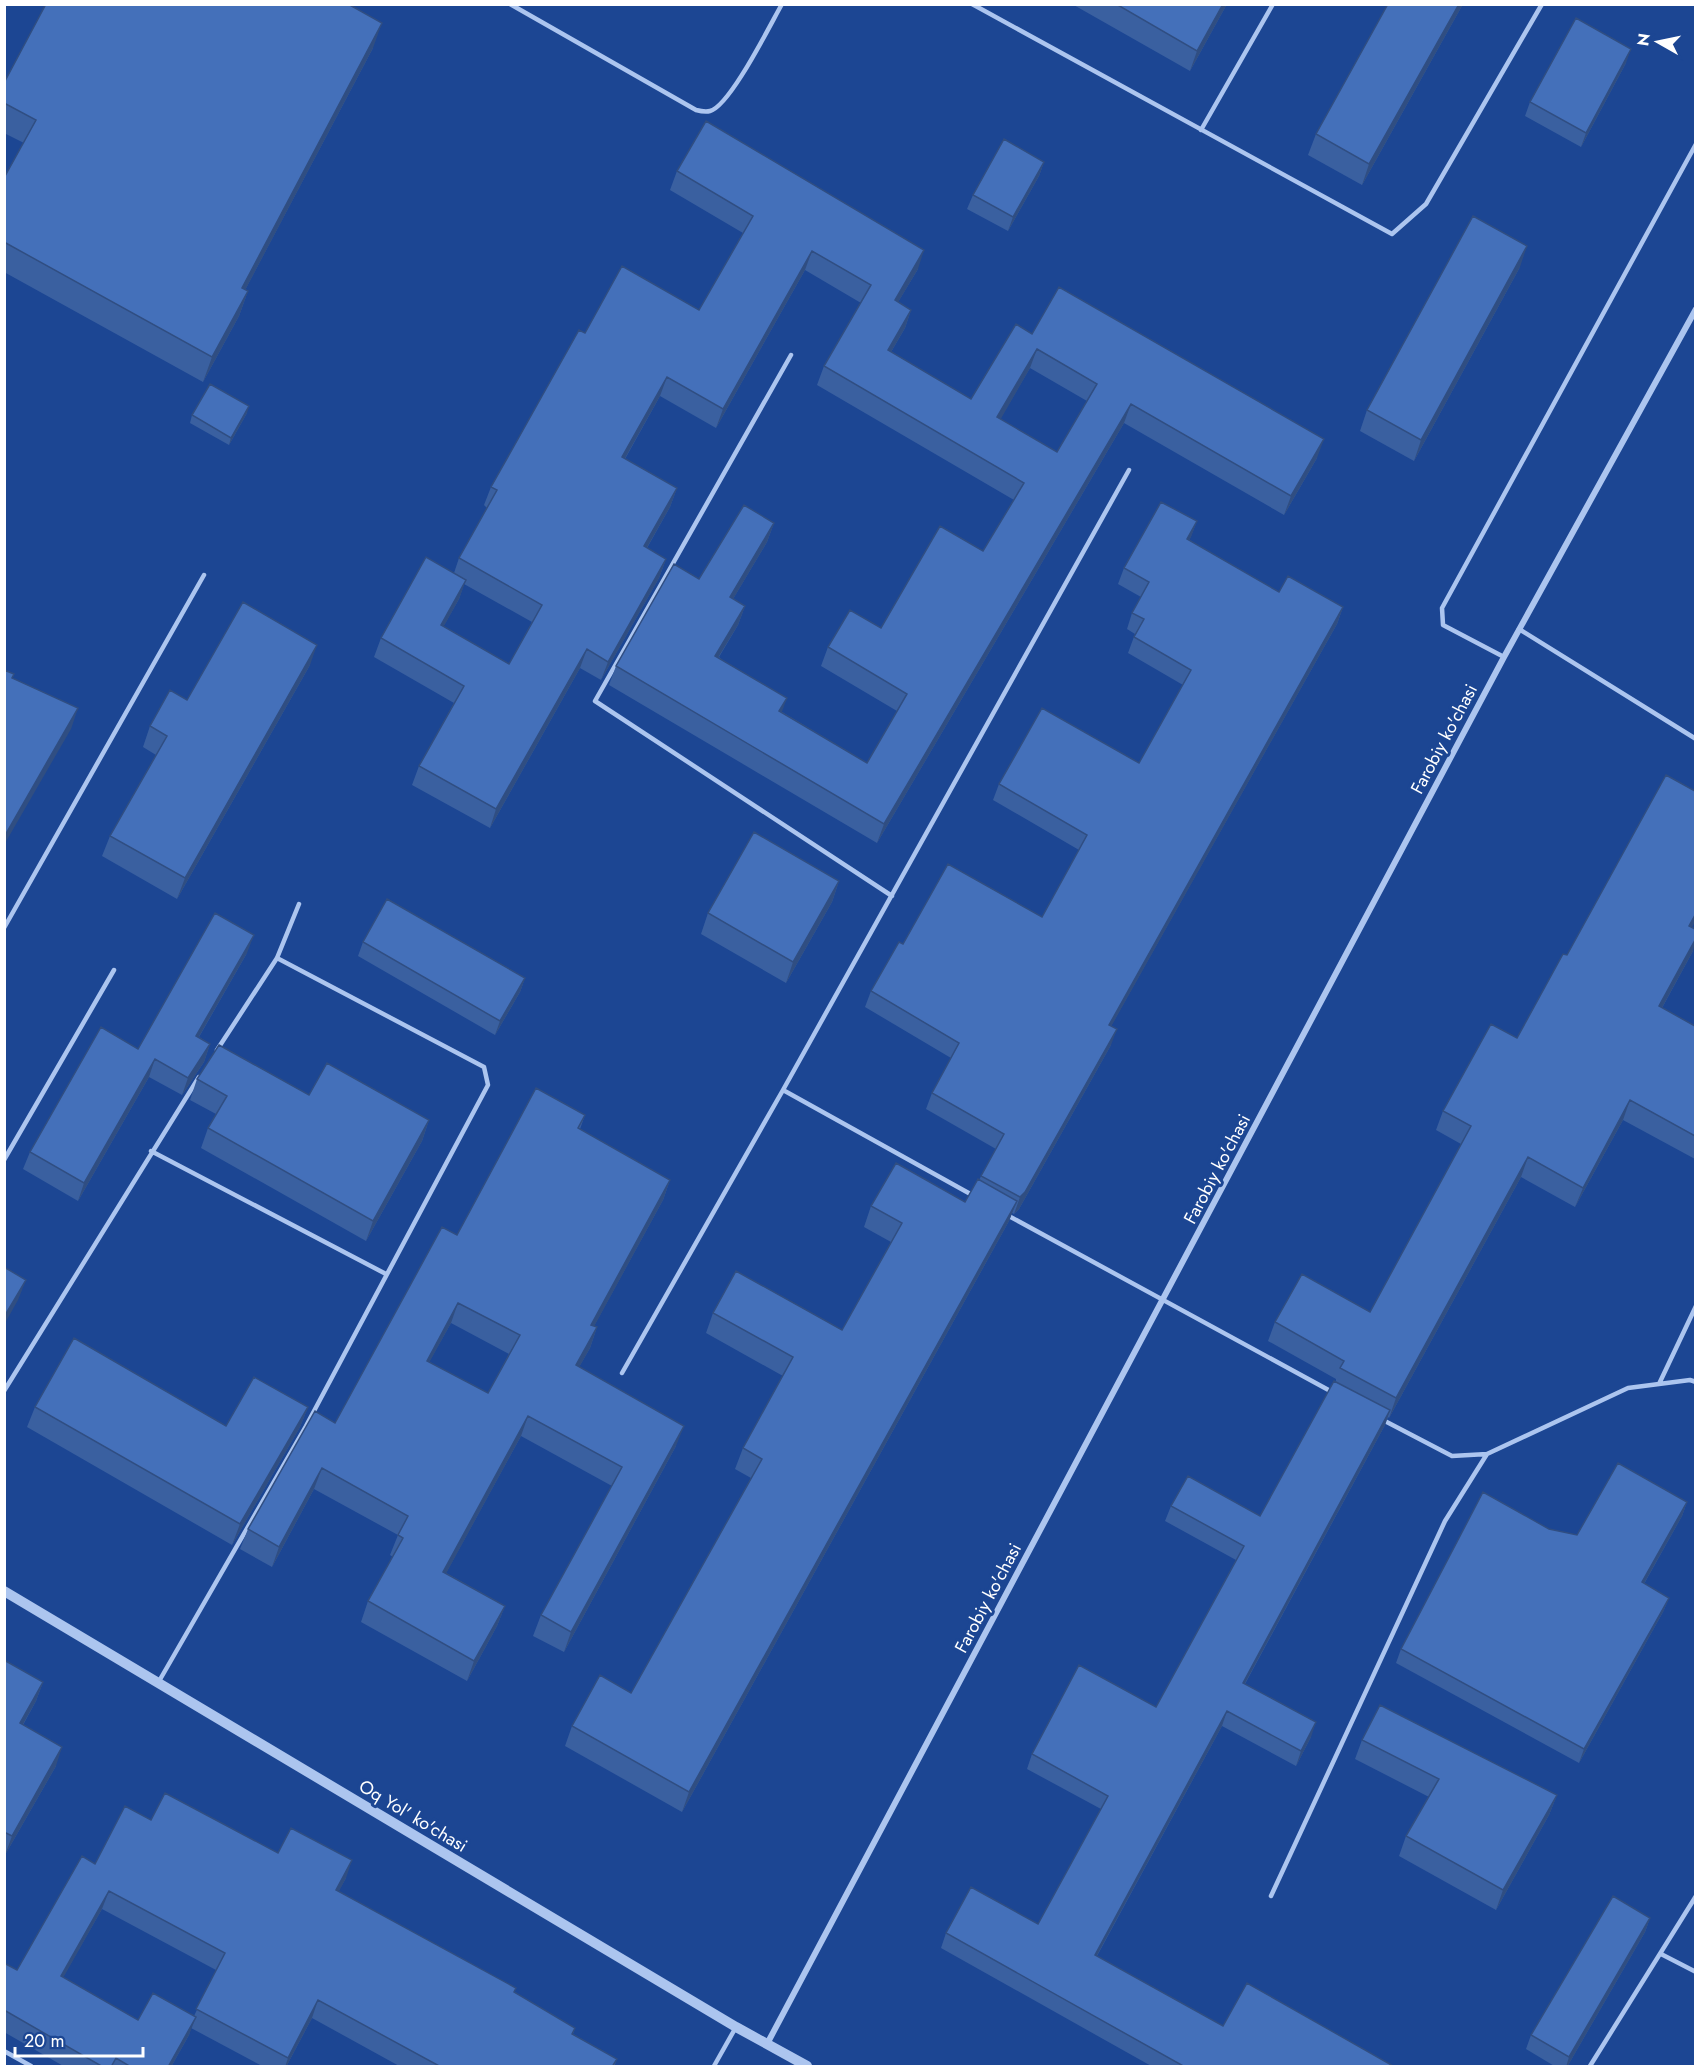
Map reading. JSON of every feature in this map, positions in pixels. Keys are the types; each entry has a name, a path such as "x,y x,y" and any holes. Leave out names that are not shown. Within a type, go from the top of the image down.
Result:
{"street":[{"name":"Farobiy ko'chasi","path":"767,2044 1504,657 1695,309"},
{"name":"Oq Yol' ko'chasi","path":"4,1591 807,2067"}],"lane":[{"path":"510,4 696,110 710,111 720,105 733,90 782,4"},
{"path":"972,4 1392,234 1426,204 1542,4"},
{"path":"1201,130 1273,4"},
{"path":"1504,657 1443,626 1442,608 1695,144"},
{"path":"791,355 595,701 892,896"},
{"path":"622,1373 892,896 1129,470"},
{"path":"4,928 204,575"},
{"path":"1519,629 1695,739"},
{"path":"214,1054 276,958 299,904"},
{"path":"158,1683 306,1426 488,1085 484,1067 276,958"},
{"path":"4,1160 114,970"},
{"path":"4,1391 151,1151 201,1074"},
{"path":"783,1090 978,1199"},
{"path":"151,1151 386,1274"},
{"path":"999,1210 1338,1396"},
{"path":"1659,1384 1695,1306"},
{"path":"1380,1418 1452,1456 1487,1454 1628,1388 1690,1380 1695,1382"},
{"path":"1271,1896 1445,1521 1487,1454"},
{"path":"1590,2067 1695,1896"},
{"path":"1661,1954 1695,1972"},
{"path":"714,2067 736,2027"},
{"path":"4,2051 31,2067"}],"building":[{"path":"46,4 348,4 382,23 242,288 248,291 212,357 4,242 4,178 36,120 4,103 4,83"},
{"path":"1116,4 1223,4 1197,51"},
{"path":"1388,4 1459,4 1369,164 1316,134"},
{"path":"1576,18 1631,49 1586,133 1530,102"},
{"path":"706,121 924,250 895,300 911,310 888,350 971,399 1016,324 1032,334 1059,287 1324,439 1291,496 1131,404 884,824 616,666 674,564 699,579 744,505 774,523 730,597 745,606 715,656 787,698 779,711 867,763 907,694 828,647 850,610 881,628 940,526 983,551 1024,483 824,366 871,285 812,251 723,409 667,377 622,457 677,488 644,546 666,559 608,662 587,649 496,809 419,766 464,686 381,638 426,557 466,580 441,625 509,664 542,605 459,558 497,490 491,487 579,330 585,333 622,266 699,310 753,216 677,171","holes":["1037,349 1097,384 1057,452 997,417"]},
{"path":"1004,139 1044,162 1013,217 973,195"},
{"path":"1473,216 1527,246 1421,440 1367,410"},
{"path":"210,384 249,406 231,438 192,415"},
{"path":"1161,502 1197,521 1187,539 1279,592 1288,576 1343,607 1109,1025 1117,1029 1025,1192 1020,1197 981,1176 1004,1134 932,1093 959,1043 871,991 899,942 903,944 948,864 1042,917 1087,835 999,784 1042,708 1139,763 1191,670 1134,637 1144,619 1132,613 1149,582 1124,568"},
{"path":"243,602 317,645 185,878 110,836 167,736 150,726 170,690 187,700"},
{"path":"4,670 14,674 12,678 78,708 4,837"},
{"path":"1666,775 1695,791 1695,915 1689,926 1695,929 1695,940 1659,1006 1695,1026 1695,1136 1630,1100 1583,1188 1528,1157 1396,1398 1340,1368 1344,1361 1275,1322 1302,1274 1370,1312 1471,1126 1443,1111 1491,1024 1517,1038 1563,954 1567,955"},
{"path":"754,832 839,881 793,962 708,913"},
{"path":"387,899 525,978 500,1021 363,942"},
{"path":"215,913 254,935 196,1036 210,1044 188,1078 155,1059 84,1183 30,1152 101,1027 138,1049"},
{"path":"219,1045 309,1095 327,1063 429,1120 373,1221 208,1128 227,1096 197,1079"},
{"path":"536,1088 585,1115 578,1128 670,1180 591,1325 597,1327 576,1365 684,1426 571,1632 541,1615 622,1467 528,1416 443,1572 505,1606 474,1661 368,1601 403,1538 398,1535 408,1516 322,1468 279,1547 248,1529 315,1411 335,1423 442,1227 457,1235","holes":["458,1303 520,1335 488,1393 427,1361"]},
{"path":"896,1163 965,1202 978,1179 1017,1201 689,1792 572,1726 600,1675 631,1693 762,1459 743,1448 793,1357 713,1313 736,1271 842,1330 902,1223 871,1206"},
{"path":"4,1267 26,1280 4,1317"},
{"path":"74,1338 226,1426 254,1377 308,1407 240,1524 35,1407"},
{"path":"1334,1381 1390,1410 1243,1683 1316,1722 1301,1751 1227,1711 1095,1955 1223,2026 1247,1983 1395,2067 1185,2067 946,1933 971,1887 1038,1924 1108,1796 1032,1754 1079,1665 1156,1707 1244,1546 1171,1506 1188,1476 1260,1516"},
{"path":"1618,1463 1687,1502 1642,1582 1669,1598 1584,1749 1401,1649 1483,1492 1549,1529 1577,1535"},
{"path":"4,1660 43,1682 20,1723 62,1747 12,1836 4,1832"},
{"path":"1380,1705 1557,1795 1503,1890 1406,1836 1439,1779 1362,1740"},
{"path":"165,1793 278,1853 291,1828 352,1860 336,1890 516,1988 514,1992 575,2028 572,2034 617,2059 612,2067 441,2067 318,2000 288,2058 196,2009 225,1953 109,1891 61,1976 138,2020 153,1993 196,2017 168,2067 131,2067 116,2058 111,2067 103,2067 4,2010 4,1963 17,1970 82,1856 95,1864 125,1806 151,1820"},
{"path":"1613,1896 1650,1918 1569,2057 1531,2035"}]}
